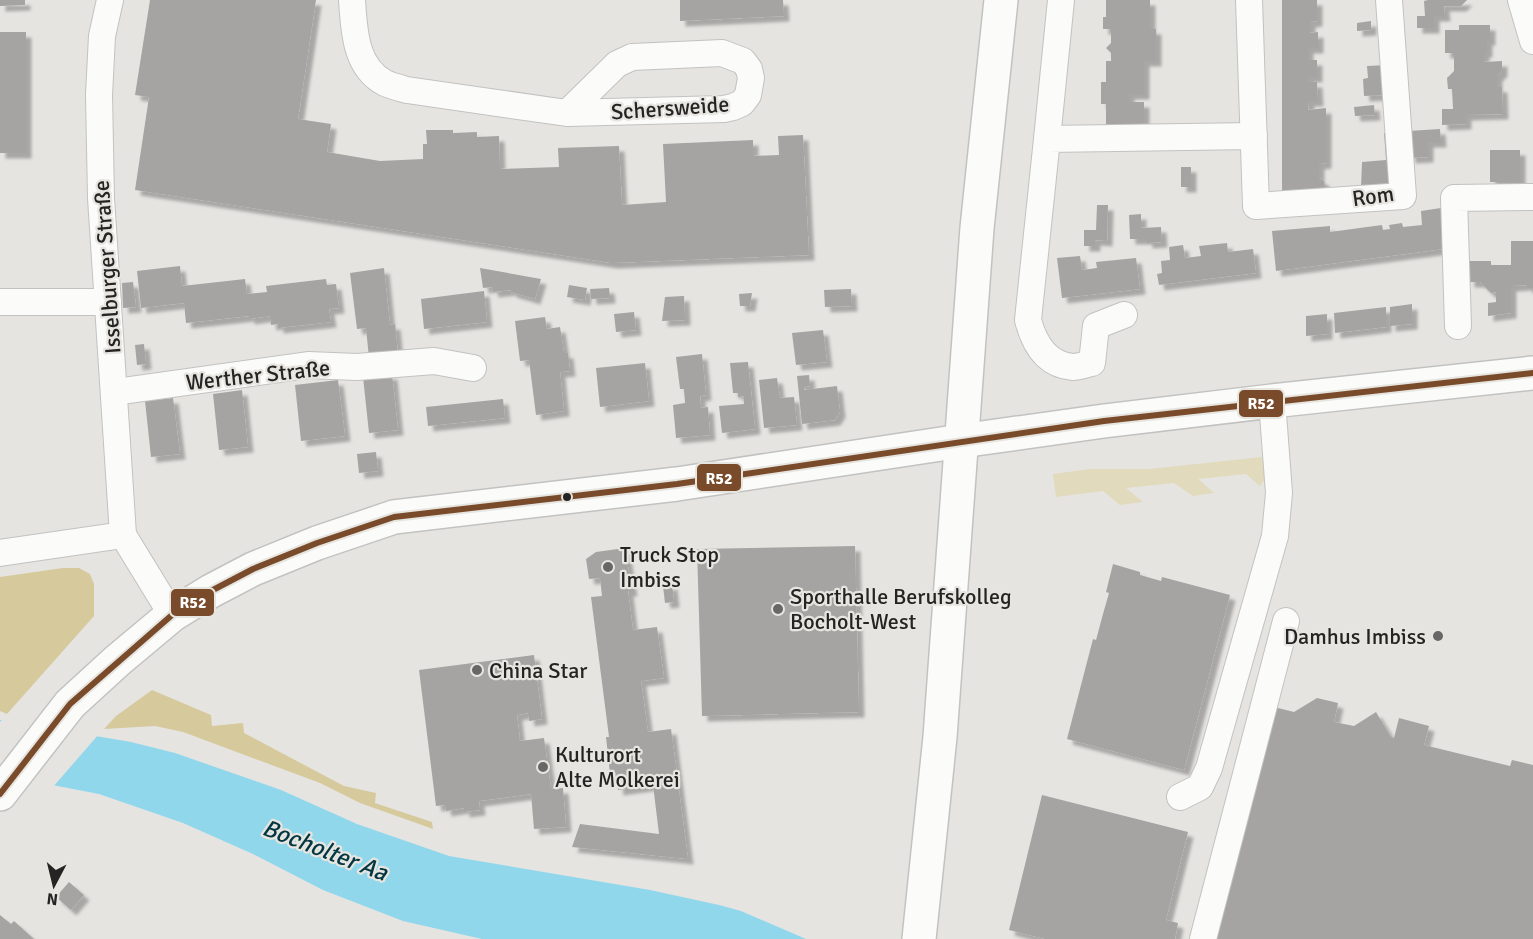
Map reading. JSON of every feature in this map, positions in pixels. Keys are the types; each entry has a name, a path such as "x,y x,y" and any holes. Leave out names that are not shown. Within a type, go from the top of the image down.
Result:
{"main road":[{"path":"920,933 940,737 977,228 1001,0"},
{"path":"0,794 70,704 172,615 253,569 317,543 394,518 677,484 961,441 1272,401 1533,374"}],"street":[{"name":"Isselburger Straße","path":"110,0 102,36 99,95 101,198 123,535"},
{"name":"Schersweide","path":"352,0 355,35 365,64 385,83 407,90 567,113 724,109 742,103 748,95 752,78 743,62 722,53 632,57 617,63 567,113"},
{"path":"1061,0 1028,320 1033,339 1043,354 1057,363 1072,367 1092,363 1096,326 1124,315"},
{"name":"Rom","path":"1249,0 1256,206 1403,196 1389,0"},
{"path":"1521,0 1533,41"},
{"path":"1047,139 1254,136"},
{"path":"1458,326 1454,198 1533,197"},
{"path":"0,303 108,302"},
{"name":"Werther Straße","path":"115,392 308,365 357,367 434,361 473,368"},
{"path":"1180,797 1200,787 1209,768 1275,536 1279,493 1272,401"},
{"path":"0,553 123,535 172,615"},
{"path":"1203,939 1286,621"}],"shaded area":[{"path":"1262,457 1267,476 1260,486 1246,474 1198,479 1214,493 1193,496 1174,483 1126,488 1143,502 1120,505 1103,491 1056,497 1053,474 1090,469 1149,469"},
{"path":"63,568 79,568 90,574 94,584 94,616 7,714 0,711 0,577"},
{"path":"152,690 211,715 212,726 243,723 244,733 344,786 376,793 375,803 432,822 433,829 360,803 320,783 183,732 155,726 104,729 116,716"}],"water":[{"name":"Bocholter Aa","path":"0,720 131,742 175,753 281,790 357,824 449,856 650,890 719,905 741,911 806,939 482,939 403,921 323,890 253,854 183,823 99,794 0,775"}],"pier":[{"path":"4,718 99,734 53,787 0,778 0,722"}],"building":[{"path":"0,0 25,0 25,5 0,6"},
{"path":"150,0 316,0 298,119 331,124 327,152 380,161 423,159 423,144 427,144 426,130 453,130 453,133 477,132 477,137 499,136 500,169 559,167 558,148 619,146 622,205 666,202 663,144 753,140 753,156 779,155 778,136 803,135 809,255 612,263 135,190 149,97 135,95"},
{"path":"680,0 783,0 784,16 680,21"},
{"path":"1106,0 1150,0 1150,29 1156,29 1156,61 1144,61 1144,94 1129,94 1129,102 1144,102 1144,125 1106,125 1106,104 1101,104 1101,82 1106,82 1106,61 1111,61 1111,53 1106,48 1111,43 1111,29 1103,29"},
{"path":"1282,0 1317,0 1317,21 1310,22 1310,33 1318,32 1318,48 1308,48 1308,60 1317,60 1317,77 1308,77 1308,82 1317,82 1318,101 1309,101 1308,110 1326,108 1326,163 1319,164 1319,178 1324,181 1324,190 1282,193"},
{"path":"1467,0 1461,6 1444,6 1445,16 1434,16 1434,28 1417,28 1417,16 1425,16 1424,1"},
{"path":"1371,21 1371,30 1357,31 1357,23"},
{"path":"1459,25 1490,25 1490,40 1487,40 1484,62 1502,61 1502,71 1497,76 1497,87 1502,87 1503,114 1466,115 1466,124 1442,125 1442,109 1453,109 1452,89 1448,89 1447,78 1454,71 1454,53 1445,53 1445,30 1459,30"},
{"path":"0,32 26,32 26,153 0,153"},
{"path":"1387,65 1385,95 1364,96 1363,79 1368,78 1367,66"},
{"path":"1374,105 1375,115 1355,116 1354,107"},
{"path":"1440,129 1441,142 1428,142 1428,157 1410,158 1408,131"},
{"path":"1392,132 1395,187 1361,189 1362,162 1386,160 1384,133"},
{"path":"1490,150 1520,150 1520,182 1490,182"},
{"path":"1181,167 1191,167 1191,187 1181,187"},
{"path":"1097,205 1108,205 1107,241 1095,240 1095,246 1084,246 1084,230 1096,230"},
{"path":"1441,208 1443,249 1276,271 1272,231 1330,226 1330,232 1382,225 1383,230 1390,229 1389,225 1402,223 1403,227 1422,225 1421,211"},
{"path":"1141,214 1141,228 1161,227 1162,242 1147,243 1147,239 1130,239 1129,215"},
{"path":"1511,241 1533,241 1533,288 1527,288 1527,285 1511,286 1511,313 1488,316 1488,303 1496,302 1496,292 1491,293 1480,282 1469,282 1469,261 1491,261 1491,265 1511,265"},
{"path":"1227,243 1228,252 1253,249 1256,273 1159,285 1157,274 1162,273 1161,261 1170,260 1169,247 1183,245 1185,258 1201,256 1199,246"},
{"path":"1080,256 1082,270 1097,268 1096,262 1136,258 1140,289 1062,298 1057,258"},
{"path":"180,266 182,286 245,279 247,294 267,292 266,286 326,279 327,285 336,284 339,308 329,309 331,322 278,328 278,324 271,325 270,316 186,323 184,303 141,308 137,271"},
{"path":"384,268 390,325 395,324 398,354 369,358 366,328 357,329 350,273"},
{"path":"480,268 541,279 535,299 511,292 511,290 493,292 492,287 483,288"},
{"path":"133,282 136,307 123,308 122,283"},
{"path":"569,285 587,288 585,300 567,297"},
{"path":"609,288 610,298 591,299 590,289"},
{"path":"851,289 852,306 825,307 824,290"},
{"path":"484,291 487,322 424,329 421,299"},
{"path":"752,293 750,306 740,306 739,294"},
{"path":"684,296 685,320 662,321 665,297"},
{"path":"1412,304 1412,324 1390,326 1390,307"},
{"path":"1386,307 1386,327 1335,333 1334,313"},
{"path":"634,312 636,330 616,332 614,314"},
{"path":"1327,314 1327,334 1306,336 1306,316"},
{"path":"545,317 547,329 560,327 564,353 568,353 570,371 560,372 564,411 536,415 529,360 520,361 515,321"},
{"path":"823,330 827,362 796,365 792,333"},
{"path":"144,344 146,364 137,365 135,345"},
{"path":"702,354 706,395 700,396 701,408 708,407 710,435 676,438 673,405 685,403 684,389 680,389 676,357"},
{"path":"748,362 755,429 722,433 719,406 744,404 744,396 738,397 738,393 733,393 730,363"},
{"path":"645,363 649,401 600,407 596,368"},
{"path":"392,374 398,430 369,433 363,377"},
{"path":"809,375 810,386 804,387 804,390 837,386 840,412 835,420 802,424 797,376"},
{"path":"777,378 780,398 794,397 797,425 764,428 759,380"},
{"path":"338,380 345,436 301,441 295,385"},
{"path":"242,390 248,447 219,450 213,394"},
{"path":"173,398 180,454 151,457 145,401"},
{"path":"503,399 505,418 428,426 426,407"},
{"path":"376,452 378,471 359,473 357,454"},
{"name":"Sporthalle Berufskolleg Bocholt-West","path":"855,546 859,712 702,716 697,549"},
{"path":"625,548 632,591 628,591 633,630 657,627 664,678 641,681 648,732 671,729 688,859 572,847 580,824 659,834 653,785 618,790 616,773 610,774 606,737 609,737 591,597 602,596 600,578 589,579 586,559 596,552"},
{"path":"1113,564 1161,581 1162,577 1230,595 1184,770 1067,739 1093,639 1096,640 1109,593 1106,592"},
{"path":"672,584 674,602 665,603 663,586"},
{"path":"534,655 542,719 529,721 528,713 517,715 520,741 544,738 551,789 563,788 566,827 534,829 531,794 479,801 480,810 464,812 464,808 446,811 445,805 436,806 419,670"},
{"path":"1317,698 1338,703 1334,722 1354,726 1376,712 1391,737 1394,738 1399,718 1429,726 1424,745 1510,766 1512,760 1533,765 1533,939 1215,939 1274,707 1294,712"},
{"path":"1042,795 1188,832 1166,920 1178,923 1175,939 1045,939 1009,930"},
{"path":"69,882 84,895 71,910 56,897"},
{"path":"0,915 11,924 14,921 34,939 0,939"}],"transit line":[{"name":"R52","path":"0,794 70,704 172,615 253,569 317,543 394,517 677,484 1104,421 1533,373"}],"place":[{"name":"Truck Stop Imbiss","path":"608,567"},
{"name":"Sporthalle Berufskolleg Bocholt-West","path":"778,609"},
{"name":"Damhus Imbiss","path":"1438,636"},
{"name":"China Star","path":"477,670"},
{"name":"Kulturort Alte Molkerei","path":"543,767"}]}
